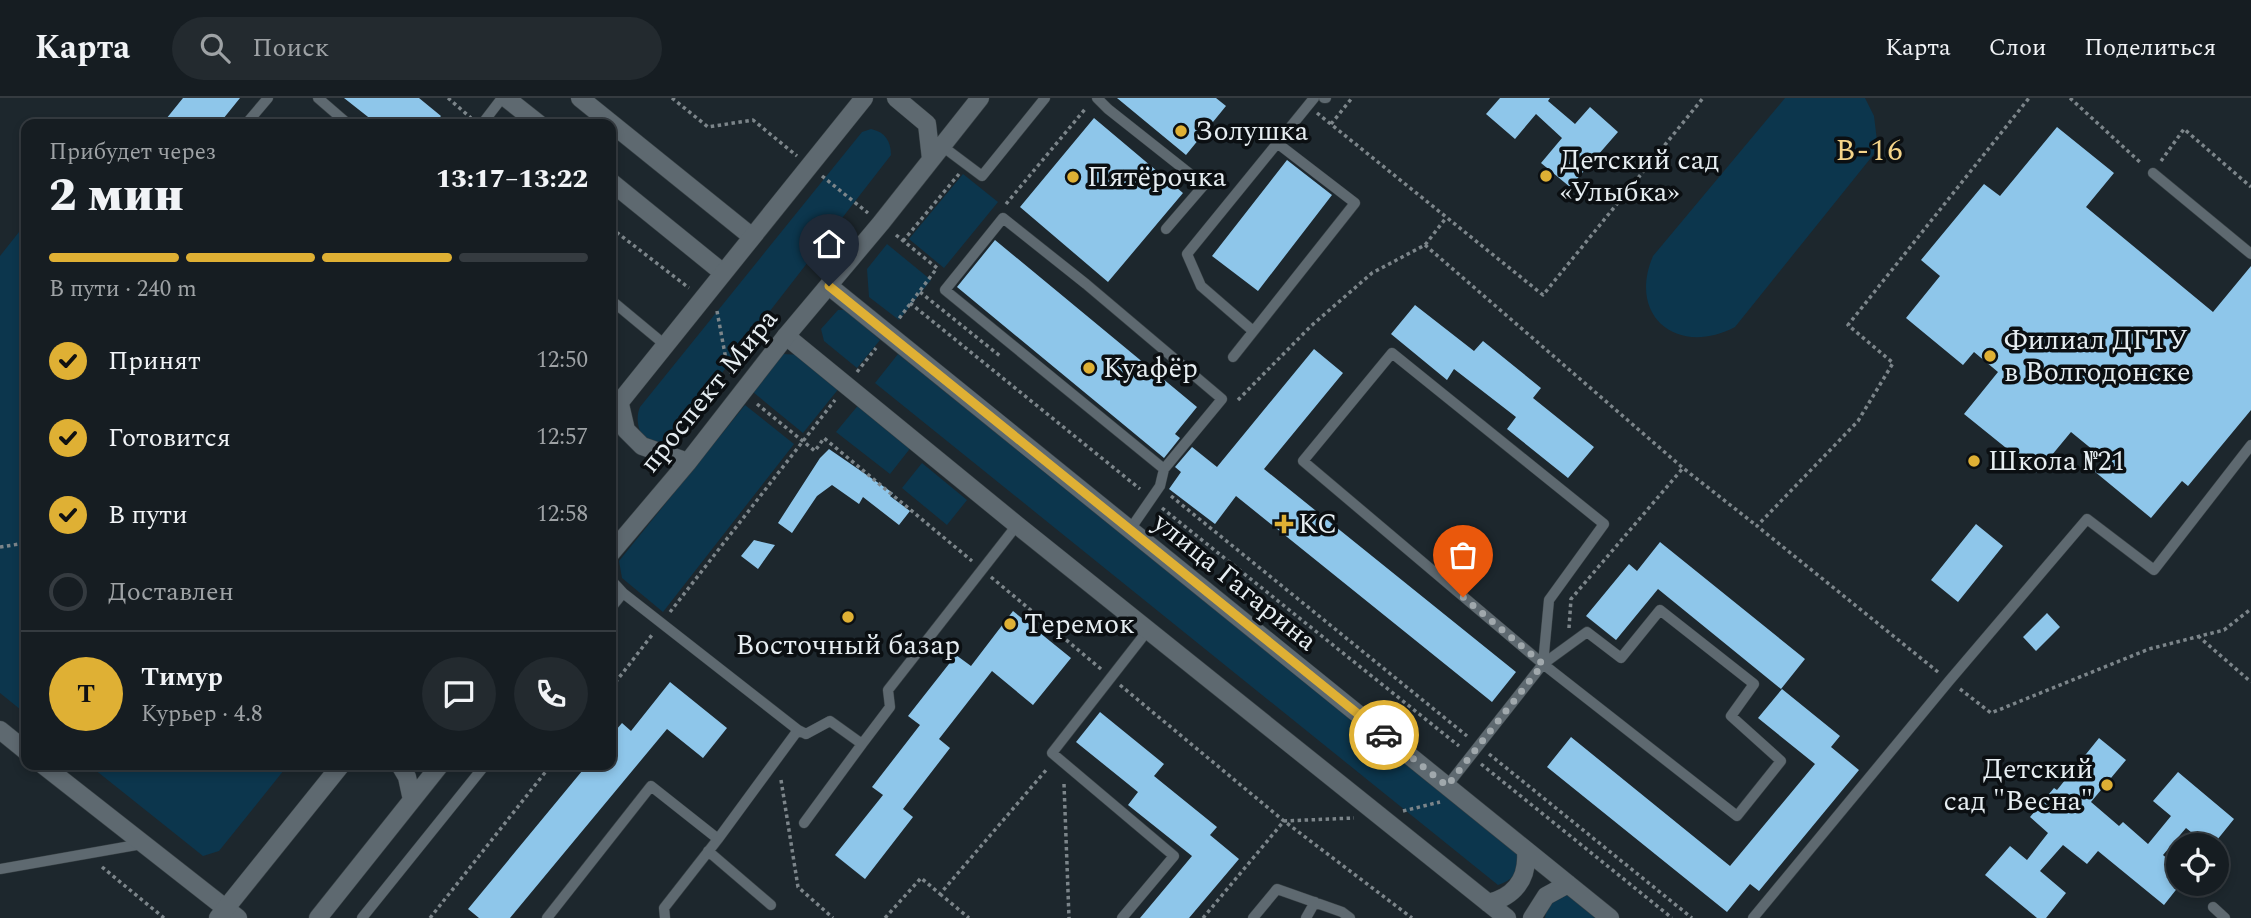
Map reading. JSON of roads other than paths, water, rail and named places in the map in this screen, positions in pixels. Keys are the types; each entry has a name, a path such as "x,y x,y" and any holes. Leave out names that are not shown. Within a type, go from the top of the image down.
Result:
{"street":[{"path":"504,98 532,119"},
{"path":"580,98 606,119"},
{"path":"896,98 927,124 936,152"},
{"name":"проспект Мира","path":"616,547 688,462 741,391 881,223 980,98"},
{"path":"616,405 858,100"},
{"path":"616,127 751,236"},
{"path":"616,186 722,272"},
{"name":"улица Гагарина","path":"829,286 1610,918"},
{"path":"786,336 1507,918"},
{"path":"616,408 626,430 642,446 688,462"},
{"path":"0,730 21,747"},
{"path":"49,770 228,915 337,770"},
{"path":"403,770 412,800"},
{"path":"318,918 436,770"},
{"path":"1488,903 1515,890 1525,872 1526,852"},
{"path":"1532,918 1546,896 1567,884"}],"lane":[{"path":"250,119 268,98"},
{"path":"318,98 342,119"},
{"path":"485,119 504,98"},
{"path":"936,152 967,165 982,176 1045,98"},
{"path":"1096,98 1204,186 1166,229"},
{"path":"1253,331 1201,286 1187,254 1311,102"},
{"path":"1233,357 1355,203 1277,143"},
{"path":"2153,173 2251,254"},
{"path":"1129,531 1160,486 1164,469 1222,399 1003,218 945,290 1164,469"},
{"path":"616,307 664,344"},
{"path":"1447,786 1543,664 1587,632 1621,658 1660,610 1754,684 1731,716 1781,761 1737,816 1543,664 1303,461 1392,353 1604,524 1549,600 1543,664"},
{"path":"1753,918 2087,519 2154,570 2251,444"},
{"path":"804,823 890,707 888,690 1017,525"},
{"path":"616,585 798,730 806,734 830,721 862,744"},
{"path":"616,602 623,593"},
{"path":"1122,918 1174,856 1052,753 1148,630"},
{"path":"665,918 664,908 798,730"},
{"path":"362,918 481,770"},
{"path":"547,918 651,786 718,839"},
{"path":"0,870 143,844"},
{"path":"708,851 771,905"},
{"path":"1253,918 1277,889 1342,912 1350,918"},
{"path":"1306,918 1315,902"},
{"path":"2213,907 2225,918"}],"place":[{"name":"Золушка","path":"1181,131"},
{"name":"Детский сад «Улыбка»","path":"1546,176"},
{"name":"Пятёрочка","path":"1073,177"},
{"name":"Филиал ДГТУ в Волгодонске","path":"1990,356"},
{"name":"Куафёр","path":"1089,368"},
{"name":"Школа №21","path":"1974,461"},
{"name":"КС","path":"1284,524"},
{"name":"Восточный базар","path":"848,617"},
{"name":"Теремок","path":"1010,624"},
{"name":"Детский сад \"Весна\"","path":"2107,785"}],"district":[{"name":"В-16","path":"1870,151"}]}
